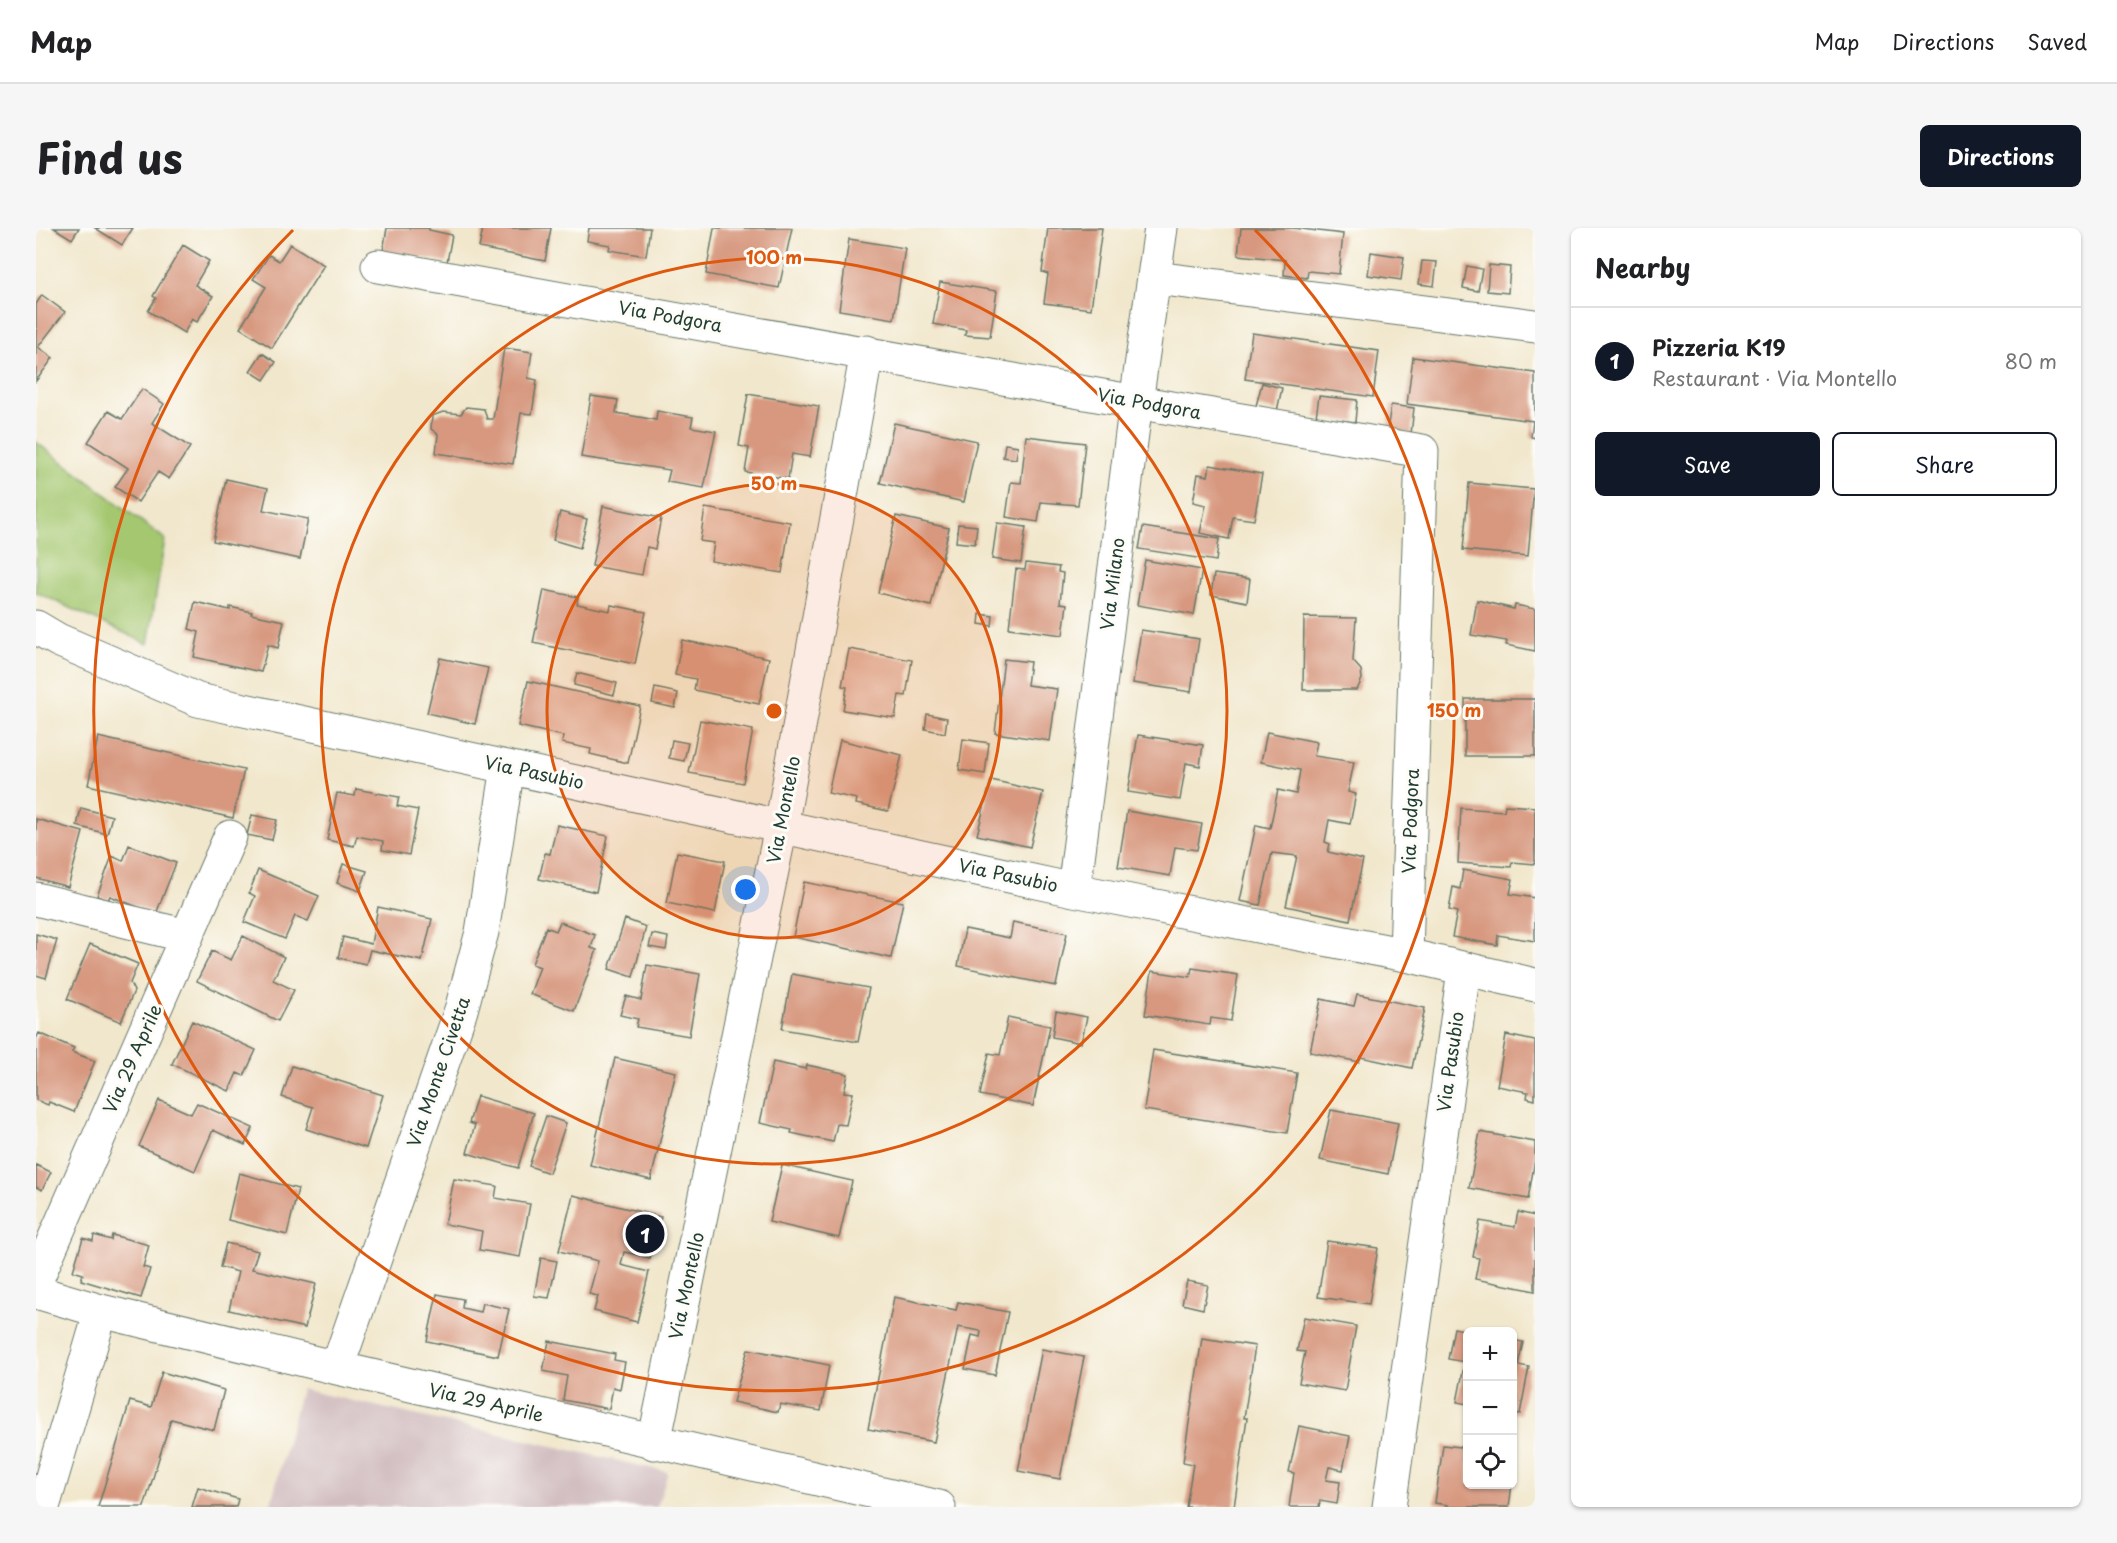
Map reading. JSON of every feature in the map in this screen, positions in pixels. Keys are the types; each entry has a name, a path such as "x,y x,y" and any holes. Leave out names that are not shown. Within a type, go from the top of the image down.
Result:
{"street":[{"name":"Via Milano","path":"1074,890 1136,402 1161,228"},
{"name":"Via Podgora","path":"378,266 1136,402 1422,450 1406,956"},
{"path":"1155,278 1535,326"},
{"name":"Via Montello","path":"654,1443 781,827 867,352"},
{"name":"Via Pasubio","path":"36,627 58,640 198,700 1074,890 1406,956 1464,970 1389,1507"},
{"name":"Via Monte Civetta","path":"337,1368 461,1010 482,932 508,767"},
{"name":"Via 29 Aprile","path":"36,1281 230,837"},
{"path":"36,899 187,936"},
{"path":"1464,970 1535,986"},
{"name":"Via 29 Aprile","path":"36,1292 101,1311 337,1368 939,1507"},
{"path":"43,1507 101,1311"}],"shaded area":[{"path":"301,1389 668,1472 657,1507 270,1507"}],"green space":[{"path":"36,442 165,539 148,644 36,592"}],"building":[{"path":"54,228 79,228 72,239"},
{"path":"95,228 133,228 122,245"},
{"path":"387,228 429,228 429,230 452,235 447,262 383,251"},
{"path":"483,228 551,228 545,261 479,248"},
{"path":"589,228 650,228 646,256 609,250 610,245 587,241"},
{"path":"714,228 792,228 779,288 706,274"},
{"path":"1048,228 1102,228 1091,309 1044,303 1048,274 1042,272"},
{"path":"1241,228 1293,228 1343,234 1339,274 1308,271 1307,278 1284,275 1285,260 1238,255"},
{"path":"849,239 905,248 894,319 839,310"},
{"path":"290,244 324,265 272,348 240,328 266,287 253,279 269,255 279,261"},
{"path":"183,245 209,261 195,285 213,296 197,322 192,319 184,333 148,311 156,298 153,296"},
{"path":"1371,252 1404,257 1401,280 1368,275"},
{"path":"1422,261 1437,262 1434,286 1419,284"},
{"path":"1489,265 1510,267 1508,293 1487,291"},
{"path":"1467,266 1482,269 1478,291 1463,288"},
{"path":"940,282 997,291 990,337 965,335 966,330 933,324"},
{"path":"42,295 65,312 38,347 53,358 36,381 36,304"},
{"path":"1252,333 1379,351 1373,397 1245,379"},
{"path":"504,348 532,352 528,378 537,380 532,414 521,413 513,464 436,453 438,434 431,429 432,416 443,412 461,414 466,407 484,409 487,419 493,419"},
{"path":"262,353 276,362 264,380 250,371"},
{"path":"1413,357 1535,373 1535,438 1531,437 1533,421 1407,404"},
{"path":"1262,383 1282,388 1277,411 1256,406"},
{"path":"142,389 164,404 152,423 190,447 169,479 158,472 138,502 115,487 128,468 88,442 108,411 122,419"},
{"path":"748,394 819,406 810,457 792,454 788,479 745,472 749,448 739,446"},
{"path":"591,396 618,400 616,413 656,420 657,411 693,417 691,427 716,431 704,488 667,482 670,470 581,457"},
{"path":"1319,396 1357,400 1355,422 1316,417"},
{"path":"1391,405 1414,408 1411,434 1387,431"},
{"path":"894,423 977,441 964,502 880,483"},
{"path":"1026,436 1085,443 1078,505 1041,502 1038,522 1006,517 1011,482 1021,483"},
{"path":"1005,444 1018,446 1016,459 1003,457"},
{"path":"1210,465 1262,474 1254,520 1233,517 1229,539 1200,533 1206,505 1193,502 1198,474 1208,476"},
{"path":"226,479 268,488 263,510 308,519 300,559 213,541"},
{"path":"1469,483 1534,489 1528,556 1463,550"},
{"path":"603,506 661,518 655,549 647,547 642,575 592,566"},
{"path":"705,508 790,522 782,573 711,561 714,543 700,541"},
{"path":"560,512 587,519 580,548 553,540"},
{"path":"896,516 949,528 931,606 878,593"},
{"path":"997,523 1026,527 1021,563 992,559"},
{"path":"958,524 977,526 975,544 956,542"},
{"path":"1143,527 1219,539 1216,561 1139,549"},
{"path":"1145,560 1202,570 1194,615 1137,605"},
{"path":"1026,563 1059,567 1058,572 1063,573 1060,603 1067,604 1063,635 1009,628 1016,569 1025,570"},
{"path":"1214,574 1250,579 1247,602 1211,595"},
{"path":"544,590 578,597 577,604 610,611 611,605 646,612 635,664 533,643"},
{"path":"1477,600 1514,609 1515,605 1535,609 1535,651 1506,645 1507,641 1471,635"},
{"path":"195,602 230,610 230,607 284,621 278,648 268,645 261,672 194,657 199,632 189,629"},
{"path":"980,614 993,616 992,626 979,624"},
{"path":"1304,617 1356,618 1353,661 1361,670 1362,679 1357,690 1303,690"},
{"path":"1141,630 1199,639 1191,692 1133,683"},
{"path":"682,640 769,658 759,704 694,690 696,679 675,675"},
{"path":"849,649 912,660 906,696 899,695 895,718 843,710 847,687 842,686"},
{"path":"440,658 488,668 475,724 427,713"},
{"path":"1004,659 1030,662 1027,685 1057,689 1050,741 995,733"},
{"path":"577,673 617,683 614,695 574,685"},
{"path":"528,681 640,706 628,763 590,754 591,749 562,743 563,736 518,726"},
{"path":"655,688 678,693 675,708 652,703"},
{"path":"1465,699 1535,699 1535,756 1465,756"},
{"path":"927,714 947,718 945,733 925,729"},
{"path":"700,720 753,730 743,783 689,773"},
{"path":"1267,732 1317,742 1314,756 1354,762 1348,792 1356,794 1350,824 1329,820 1325,842 1330,844 1328,852 1363,860 1350,920 1286,906 1297,856 1272,853 1260,905 1240,901 1256,825 1270,828 1278,790 1296,794 1300,770 1261,762"},
{"path":"1138,735 1203,745 1200,766 1186,763 1180,800 1128,792"},
{"path":"98,737 244,770 233,818 88,785"},
{"path":"963,739 989,743 985,774 959,770"},
{"path":"672,740 688,743 684,761 669,758"},
{"path":"840,740 902,755 888,811 856,804 857,799 828,793"},
{"path":"991,780 1043,792 1030,847 977,835"},
{"path":"356,789 399,797 397,806 418,810 409,855 382,850 383,841 357,836 354,846 327,840 337,793 355,796"},
{"path":"1505,805 1535,807 1535,864 1512,862 1511,867 1458,863 1461,808 1504,811"},
{"path":"81,808 112,816 107,834 77,826"},
{"path":"1127,811 1202,824 1197,850 1175,847 1170,876 1118,867"},
{"path":"252,815 277,820 272,840 247,835"},
{"path":"36,819 83,832 68,887 36,878"},
{"path":"557,825 608,836 596,892 539,879 545,853 550,854"},
{"path":"129,845 176,863 156,914 110,896 108,900 97,896 112,856 123,861"},
{"path":"677,852 725,861 715,913 667,903"},
{"path":"343,864 367,871 360,891 337,883"},
{"path":"258,870 319,896 308,921 295,916 285,939 244,922 255,896 249,893"},
{"path":"1463,870 1513,879 1510,894 1535,898 1535,941 1498,935 1497,945 1452,937 1457,912 1449,910 1453,887 1460,889"},
{"path":"804,882 903,902 891,958 793,937"},
{"path":"378,907 432,919 422,961 370,950 366,964 338,958 343,937 371,944"},
{"path":"625,919 646,927 633,977 609,969"},
{"path":"560,922 595,935 591,948 597,950 574,1011 530,994 540,967 532,964 546,927 556,931"},
{"path":"1013,922 1067,933 1056,986 958,966 965,929 1010,938"},
{"path":"36,934 57,940 46,978 36,975"},
{"path":"652,934 668,937 666,950 649,947"},
{"path":"243,936 284,957 273,980 294,990 278,1021 197,981 212,951 231,960"},
{"path":"90,944 138,964 130,983 134,991 121,1022 67,999"},
{"path":"647,965 700,974 689,1036 636,1027 638,1019 620,1015 626,996 641,1000"},
{"path":"1192,968 1238,975 1231,1021 1211,1018 1210,1025 1145,1015 1152,971 1190,977"},
{"path":"792,974 869,988 858,1042 782,1029"},
{"path":"1357,994 1425,1008 1412,1068 1361,1057 1359,1062 1310,1052 1321,999 1354,1006"},
{"path":"1056,1011 1087,1017 1081,1043 1052,1037"},
{"path":"1008,1017 1050,1026 1033,1106 980,1095 989,1053 1000,1055"},
{"path":"192,1021 256,1050 244,1076 237,1073 229,1091 172,1064"},
{"path":"39,1033 74,1048 72,1052 95,1061 74,1112 49,1102 48,1105 36,1100 36,1039"},
{"path":"1506,1035 1535,1041 1535,1100 1527,1098 1528,1092 1497,1086"},
{"path":"1153,1050 1297,1073 1287,1133 1144,1110"},
{"path":"615,1058 676,1072 651,1180 590,1165"},
{"path":"773,1062 806,1069 807,1065 848,1074 844,1092 853,1093 846,1125 837,1124 833,1142 791,1133 792,1130 760,1123"},
{"path":"292,1066 383,1095 366,1148 306,1129 313,1107 282,1097"},
{"path":"477,1096 534,1113 518,1168 467,1153 475,1125 469,1123"},
{"path":"159,1100 191,1114 197,1103 253,1128 245,1145 213,1130 195,1171 139,1146"},
{"path":"1331,1110 1398,1123 1388,1174 1320,1160"},
{"path":"546,1116 566,1123 549,1173 529,1166"},
{"path":"1480,1132 1535,1142 1535,1160 1528,1199 1469,1188"},
{"path":"36,1165 51,1172 42,1190 36,1187"},
{"path":"782,1165 852,1181 839,1238 769,1222"},
{"path":"239,1173 298,1189 287,1235 228,1220"},
{"path":"454,1179 497,1186 495,1198 530,1204 520,1257 479,1250 482,1231 445,1224"},
{"path":"573,1195 661,1217 650,1258 624,1252 621,1265 649,1272 637,1322 594,1311 598,1296 589,1294 598,1261 559,1251"},
{"path":"1518,1212 1535,1216 1535,1291 1475,1279 1479,1258 1473,1257 1480,1221 1515,1227"},
{"path":"94,1235 111,1240 112,1235 149,1245 143,1267 150,1269 141,1298 81,1280 83,1274 73,1271 83,1238 93,1241"},
{"path":"1327,1241 1378,1248 1369,1304 1318,1297"},
{"path":"226,1243 258,1251 252,1269 316,1284 305,1328 229,1310 238,1272 220,1267"},
{"path":"541,1258 557,1261 549,1298 534,1296"},
{"path":"1187,1281 1208,1285 1203,1309 1182,1304"},
{"path":"437,1294 463,1299 462,1308 480,1312 482,1303 509,1309 498,1356 427,1341"},
{"path":"894,1297 956,1310 958,1302 1008,1312 995,1375 965,1369 972,1335 980,1337 981,1331 958,1327 934,1442 868,1429"},
{"path":"1304,1317 1356,1326 1345,1391 1299,1383 1305,1352 1297,1351"},
{"path":"1454,1328 1463,1330 1463,1362 1448,1359"},
{"path":"1202,1338 1255,1346 1234,1507 1186,1507 1193,1464 1183,1462"},
{"path":"549,1341 615,1354 614,1360 625,1362 620,1389 613,1387 609,1409 563,1400 567,1376 543,1371"},
{"path":"1517,1341 1523,1342 1518,1365 1529,1367 1520,1414 1517,1414"},
{"path":"748,1349 829,1365 821,1411 780,1404 778,1412 733,1402"},
{"path":"1042,1349 1084,1357 1060,1479 1018,1471"},
{"path":"162,1372 224,1390 214,1430 171,1419 144,1507 98,1507 130,1401 151,1407"},
{"path":"1463,1372 1463,1403 1457,1402"},
{"path":"1299,1426 1350,1436 1343,1470 1329,1467 1326,1480 1340,1482 1337,1504 1320,1501 1319,1507 1289,1507 1294,1473 1289,1472"},
{"path":"1443,1445 1463,1447 1463,1489 1511,1489 1509,1507 1448,1507 1448,1505 1435,1503"},
{"path":"198,1487 238,1499 236,1507 192,1507"}],"place":[{"name":"Pizzeria K19","path":"645,1234"}]}
